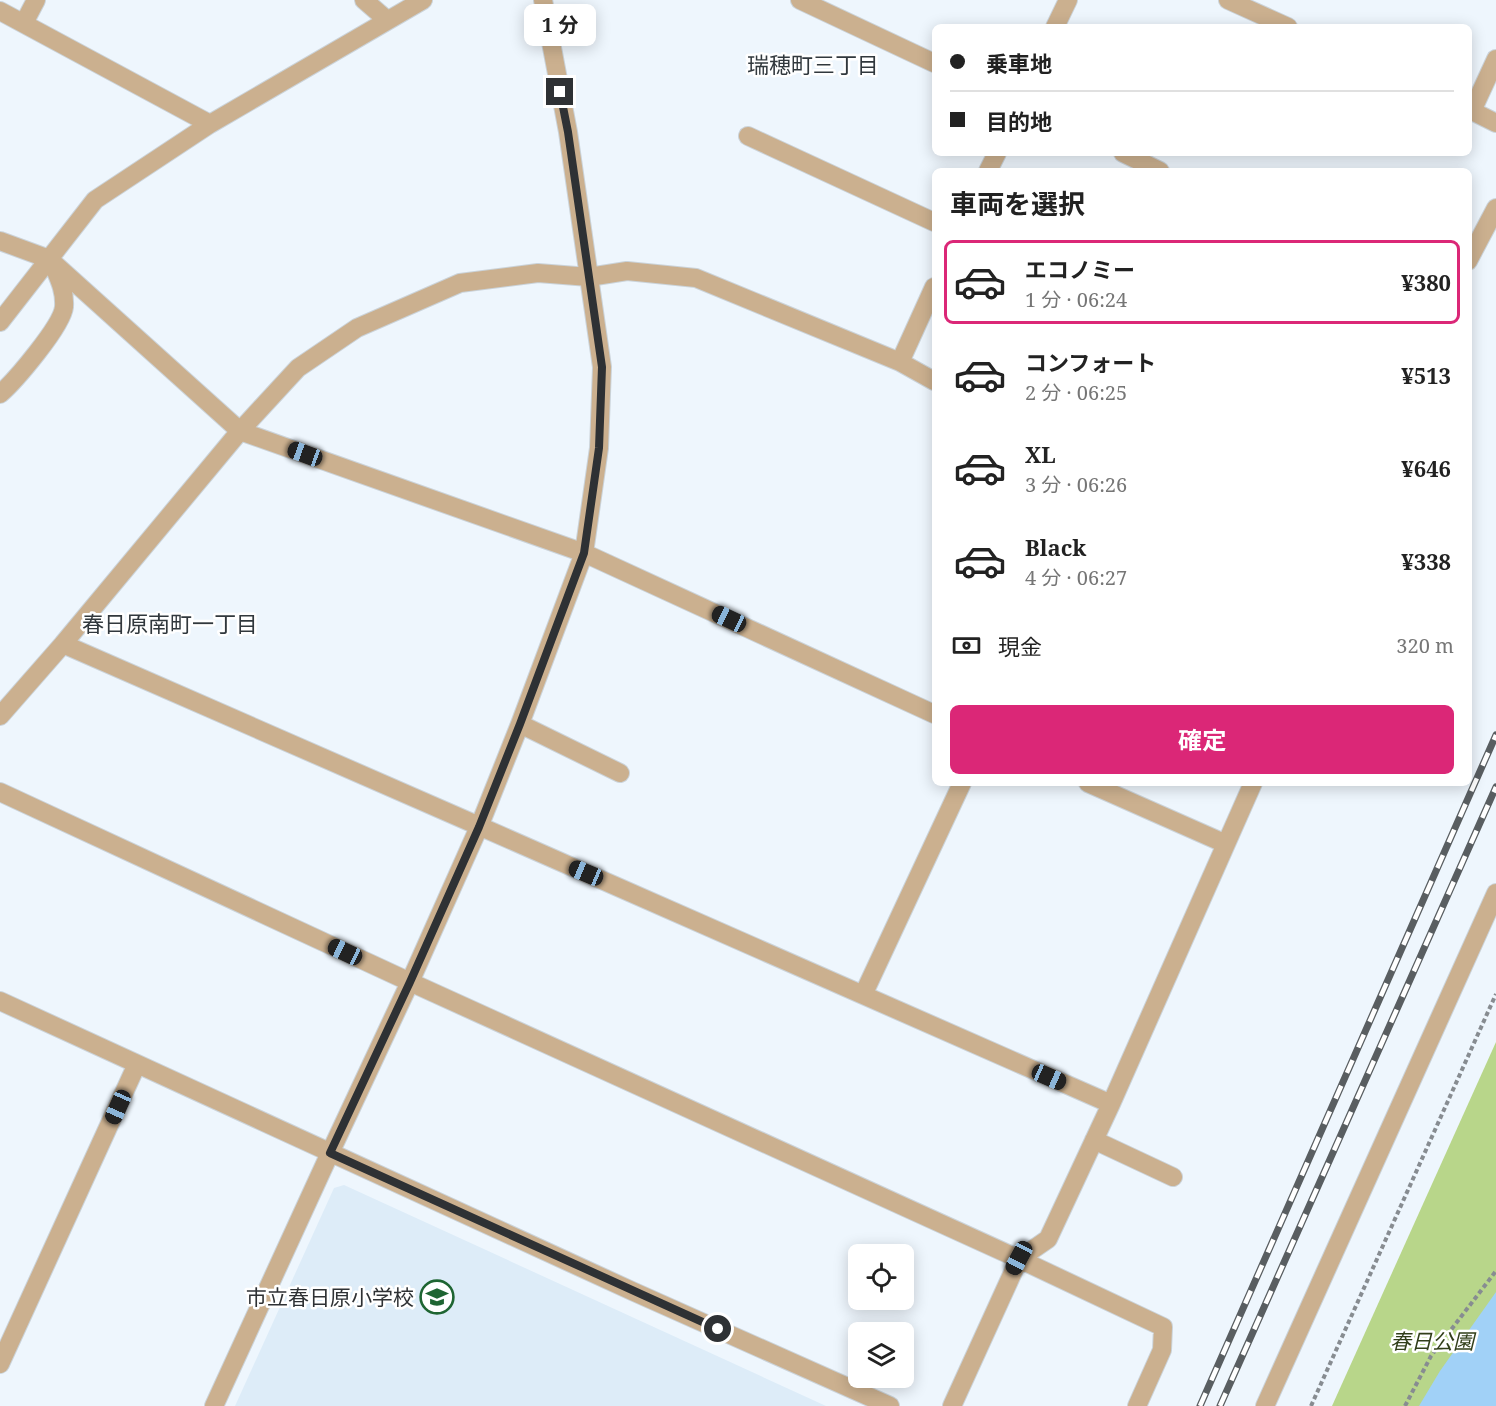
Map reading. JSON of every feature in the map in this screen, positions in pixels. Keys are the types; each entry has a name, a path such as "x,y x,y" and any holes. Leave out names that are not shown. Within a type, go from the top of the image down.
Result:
{"street":[{"path":"24,23 36,0"},
{"path":"364,0 387,20"},
{"path":"0,322 95,200 210,124 423,0"},
{"path":"214,1406 479,827 584,553 599,448 602,367 568,132 543,0"},
{"path":"800,0 932,62"},
{"path":"1056,24 1068,0"},
{"path":"1228,0 1252,5 1283,24"},
{"path":"0,10 210,124"},
{"path":"1472,106 1496,59"},
{"path":"1472,111 1496,123"},
{"path":"748,136 932,221"},
{"path":"1129,156 1154,168"},
{"path":"1472,253 1496,208"},
{"path":"0,241 50,259 240,431 584,553 932,713"},
{"path":"0,394 39,351 64,310 63,286 50,259"},
{"path":"0,716 63,644 240,431 298,368 357,328 460,283 538,273 589,277 627,271 696,278 900,362 932,380"},
{"path":"900,362 932,291"},
{"path":"63,644 864,993 1111,1104"},
{"path":"520,724 620,773"},
{"path":"864,993 961,786"},
{"path":"1095,786 1226,844"},
{"path":"952,1406 1019,1258 1048,1239 1111,1104 1252,786"},
{"path":"0,792 410,982 1019,1258 1163,1327 1162,1350 1137,1406"},
{"path":"1265,1406 1496,893"},
{"path":"0,1001 632,1291 890,1406"},
{"path":"0,1364 137,1064"},
{"path":"1094,1140 1173,1177"}],"path":[{"path":"1311,1406 1496,994"},
{"path":"1405,1406 1431,1356 1496,1271"}],"shaded area":[{"name":"市立春日原小学校","path":"344,1185 826,1406 235,1406 334,1188"}],"green space":[{"name":"春日公園","path":"1496,1042 1496,1406 1332,1406"}],"building":[{"path":"1496,1292 1496,1406 1419,1406 1440,1371"}],"railway":[{"path":"1200,1406 1496,735"},
{"path":"1220,1406 1496,787"}],"place":[{"name":"市立春日原小学校","path":"437,1297"}],"district":[{"name":"瑞穂町三丁目","path":"813,64"},
{"name":"春日原南町一丁目","path":"170,623"}],"route":[{"path":"560,92 568,132 602,367 599,448 584,553 479,827 330,1153 718,1329"}]}
